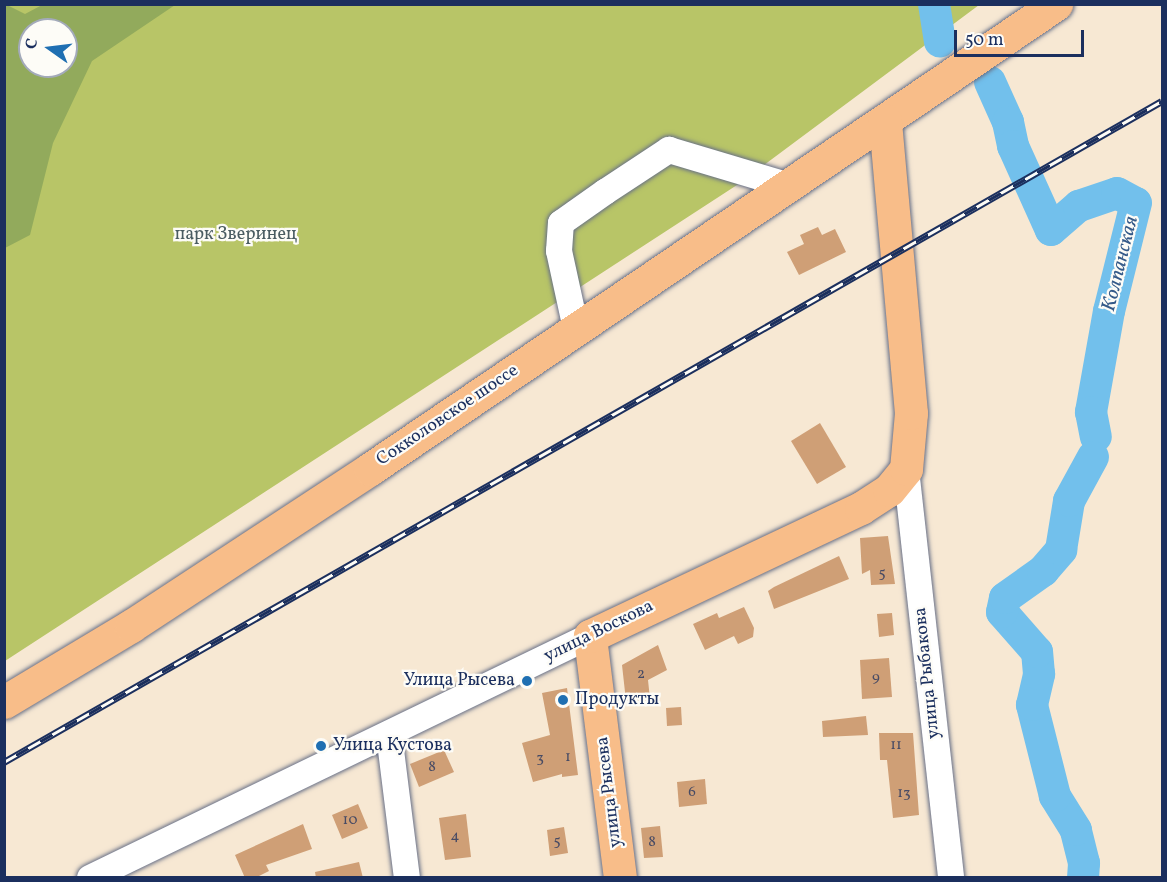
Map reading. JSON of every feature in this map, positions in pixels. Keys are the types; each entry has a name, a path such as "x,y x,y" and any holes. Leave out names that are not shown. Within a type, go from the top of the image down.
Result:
{"main road":[{"name":"Сокколовское шоссе","path":"4,702 131,626 790,186 1056,4"},
{"path":"885,120 910,402 911,440 901,487"},
{"name":"улица Воскова","path":"590,636 901,487"},
{"name":"улица Рысева","path":"590,636 620,878"}],"street":[{"path":"576,329 560,251 561,223 605,192 669,150 790,186"},
{"name":"улица Рыбакова","path":"901,487 951,878"},
{"name":"улица Воскова","path":"90,878 590,636"},
{"path":"389,734 407,878"}],"green space":[{"path":"5,4 25,14 42,5 175,5 92,61 53,143 30,235 5,248"},
{"name":"парк Зверинец","path":"5,5 979,5 737,185 5,661"}],"building":[{"path":"818,227 822,235 835,229 846,252 799,275 787,252 804,244 800,235"},
{"path":"820,423 846,467 817,484 791,441"},
{"path":"888,536 895,584 871,585 870,570 862,574 860,538"},
{"path":"839,556 849,579 774,609 768,591"},
{"path":"744,607 754,628 753,637 738,644 734,636 705,650 693,624 717,613 719,618"},
{"path":"892,613 894,635 879,637 877,614"},
{"path":"658,645 667,670 648,680 650,699 626,701 622,665"},
{"path":"889,658 892,697 862,699 860,660"},
{"path":"567,688 578,775 562,777 562,774 533,782 522,743 550,735 542,693"},
{"path":"681,707 682,725 667,726 666,708"},
{"path":"866,716 868,735 823,737 822,721"},
{"path":"879,733 913,733 919,815 893,818 887,760 880,760"},
{"path":"444,750 454,772 419,787 410,764"},
{"path":"705,779 707,804 679,807 677,782"},
{"path":"358,804 368,828 342,839 332,815"},
{"path":"466,814 471,857 445,860 439,818"},
{"path":"303,824 312,849 266,865 269,871 255,878 245,878 235,855"},
{"path":"660,826 663,857 644,858 641,828"},
{"path":"564,827 568,853 550,856 547,830"},
{"path":"359,862 363,878 316,878 315,872"}],"waterway":[{"name":"Колпанская","path":"934,4 940,42"},
{"name":"Колпанская","path":"936,14 940,4"},
{"name":"Колпанская","path":"990,82 1008,122 1013,146 1051,230 1079,206 1117,193 1136,203 1109,311 1091,412 1096,437"},
{"name":"Колпанская","path":"1083,878 1084,863 1076,830 1055,796 1032,705 1039,674 1037,652 1002,612 1005,598 1043,571 1061,550 1069,501 1093,457"}],"railway":[{"path":"4,762 1162,101"}],"place":[{"name":"Улица Рысева","path":"527,681"},
{"name":"Продукты","path":"563,700"},
{"name":"Улица Кустова","path":"321,746"}]}
